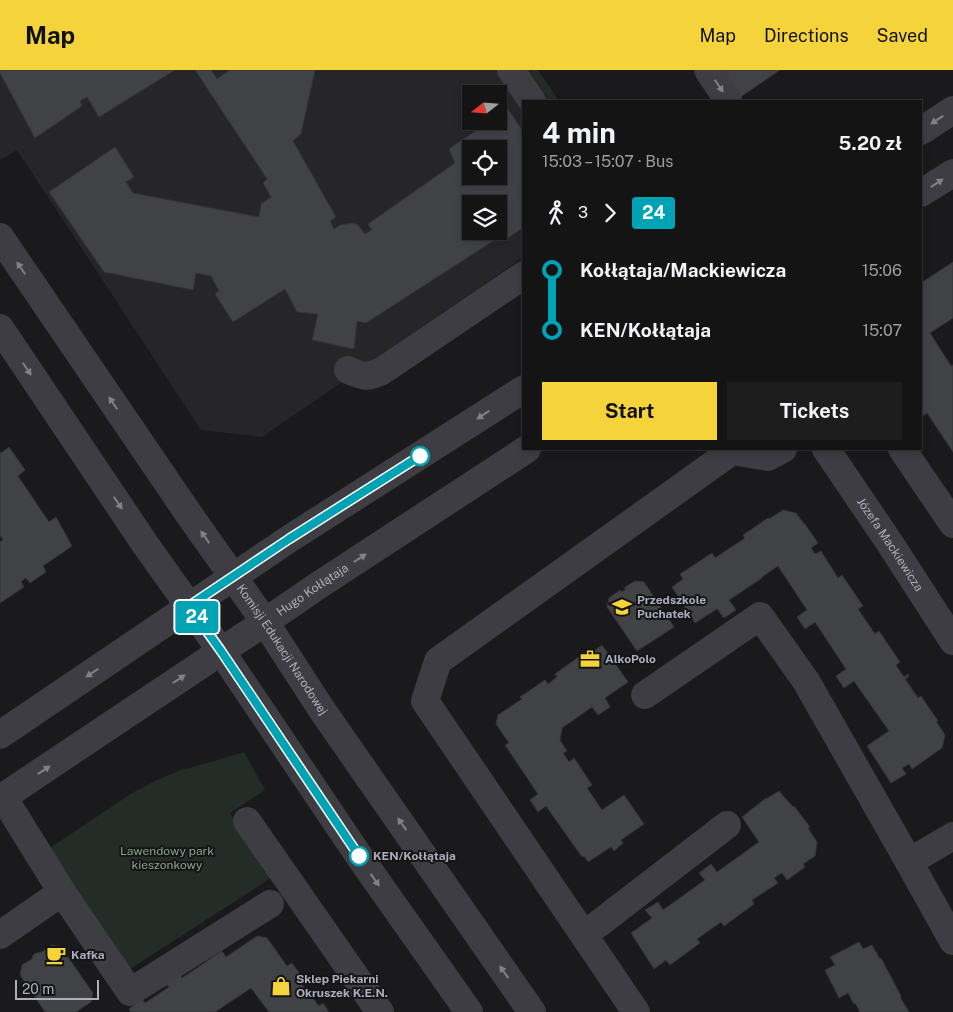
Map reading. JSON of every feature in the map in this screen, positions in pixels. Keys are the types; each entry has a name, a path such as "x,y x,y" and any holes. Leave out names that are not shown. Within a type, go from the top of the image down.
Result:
{"street":[{"path":"511,70 531,100"},
{"path":"708,70 728,100"},
{"path":"922,130 953,110"},
{"path":"922,192 953,173"},
{"name":"Komisji Edukacji Narodowej","path":"0,237 233,576 322,710 532,1012"},
{"path":"348,370 364,377 373,376 522,277"},
{"path":"0,328 145,544 221,651 359,856 469,1012"},
{"path":"0,735 289,539 522,390"},
{"name":"Hugo Kołłątaja","path":"2,798 319,584 525,450"},
{"path":"636,1012 425,701 438,661 732,451 768,457 782,450"},
{"name":"Józefa Mackiewicza","path":"827,450 953,641"},
{"path":"903,450 953,524"},
{"path":"645,696 760,616 806,681 953,941"},
{"path":"2,798 62,892 130,992 270,904"},
{"path":"247,821 380,1012"},
{"path":"584,935 727,825"},
{"path":"909,862 953,836"},
{"path":"0,935 62,892"}],"shaded area":[{"path":"0,70 529,70 549,100 522,100 522,258 262,437 201,430 17,150 0,159"}],"green space":[{"path":"529,70 538,70 558,100 549,100"},
{"name":"Lawendowy park kieszonkowy","path":"244,752 265,790 230,813 271,878 130,969 47,850 132,793 157,780 181,770"}],"building":[{"path":"0,70 175,70 99,117 87,97 80,101 82,106 35,138"},
{"path":"195,70 211,70 217,79 230,70 315,70 301,134 293,141 336,217 330,221 334,229 340,225 353,223 357,224 365,234 372,230 368,224 455,163 449,149 462,140 462,185 507,185 507,140 462,140 477,130 508,130 508,109 522,130 522,228 507,237 507,195 462,195 462,240 495,240 366,323 357,321 354,349 312,340 318,314 297,312 285,289 233,322 215,294 219,291 211,276 196,273 193,290 104,272 49,192 115,147 134,177 126,182 133,193 259,217 261,204 271,197 263,183 267,179"},
{"path":"721,70 780,70 739,98"},
{"path":"953,262 953,318 930,333 951,366 953,365 953,452 927,413 922,416 922,282"},
{"path":"9,447 25,470 18,476 49,522 56,517 72,546 43,566 46,572 30,583 26,578 23,580 21,582 24,587 0,603 0,542 3,540 0,535 0,452"},
{"path":"783,510 796,513 818,543 811,548 815,554 821,551 838,578 842,575 863,606 858,609 875,634 879,631 900,662 896,665 904,677 908,674 909,676 905,679 918,698 921,696 945,735 942,748 912,769 909,764 902,768 906,774 891,783 867,746 889,731 854,681 844,688 836,676 846,669 815,622 805,629 797,617 807,610 778,566 729,600 736,610 724,618 717,609 695,623 672,587 683,579 680,574 712,553 715,558 745,538 743,535"},
{"path":"635,581 644,582 674,627 637,651 607,607 609,598 620,590 621,592 625,590 625,587"},
{"path":"602,645 628,682 605,698 610,707 598,715 592,707 562,728 560,740 567,751 563,753 569,762 574,758 592,785 587,788 602,810 624,795 644,824 621,840 623,843 614,851 611,847 588,862 584,856 582,857 546,806 538,812 530,800 538,794 505,745 509,743 496,724 498,715 522,699 520,697 545,680 548,684 557,677 555,674 587,651 590,654"},
{"path":"779,791 794,806 810,827 808,828 817,842 815,856 803,864 805,867 787,880 782,873 774,878 778,883 752,900 754,904 724,926 721,922 697,939 700,943 670,965 666,960 654,969 631,933 652,918 645,910 658,902 663,910 705,880 699,873 711,864 717,872 759,842 742,817 766,798"},
{"path":"257,936 267,938 287,966 292,963 302,977 298,980 319,1006 323,1003 329,1012 269,1012 251,988 215,1012 131,1012 129,1009 142,999 145,1003 169,987 166,983 179,974 182,978 222,951 226,957"},
{"path":"859,942 863,949 872,945 881,958 909,1012 860,1012 848,993 839,998 825,970 835,965 830,957"},
{"path":"52,945 61,947 93,993 91,1002 76,1012 45,1012 20,975 22,965 32,959 36,953 42,952"}],"bus line":[{"name":"24","path":"359,856 189,606 289,539 420,456"}],"place":[{"name":"Przedszkole Puchatek","path":"622,607"},
{"name":"AlkoPolo","path":"590,659"},
{"name":"KEN/Kołłątaja","path":"359,856"},
{"name":"Kafka","path":"56,955"},
{"name":"Sklep Piekarni Okruszek K.E.N.","path":"281,986"}]}
